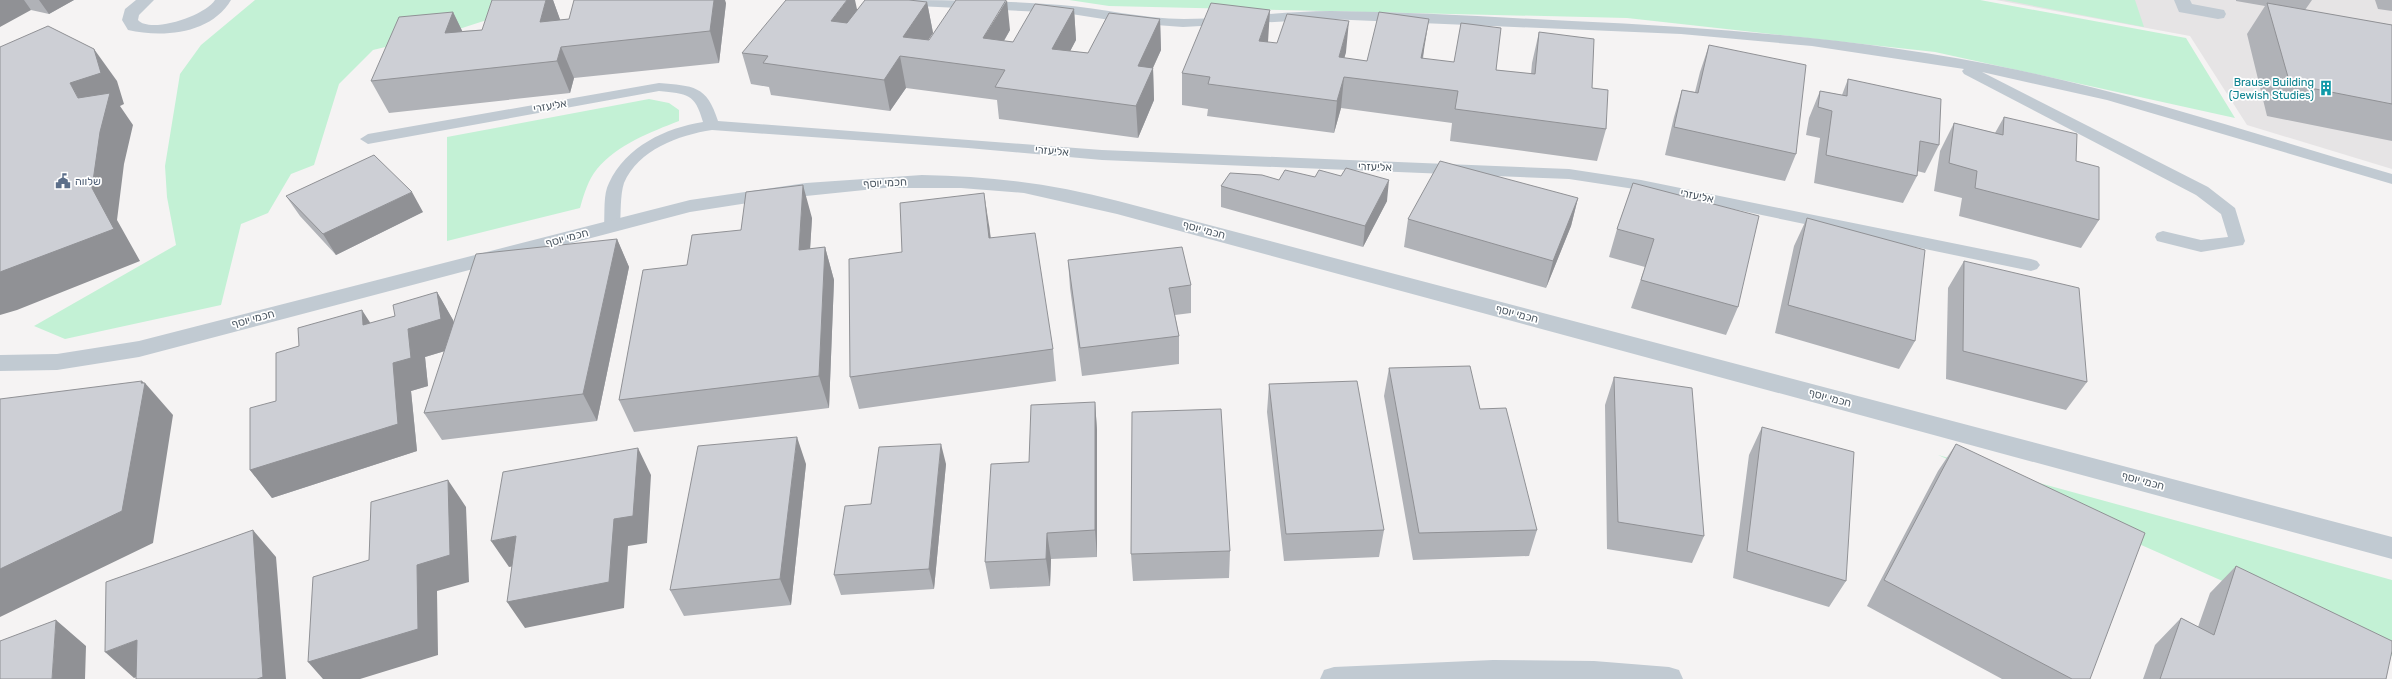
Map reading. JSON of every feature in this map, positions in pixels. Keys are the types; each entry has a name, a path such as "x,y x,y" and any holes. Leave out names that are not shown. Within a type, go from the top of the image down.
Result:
{"street":[{"path":"142,2 131,13 130,20 134,26 156,30 189,24 204,18 215,11 223,0"},
{"path":"2182,0 2185,8 2218,14"},
{"name":"חכמי יוסף","path":"0,363 57,362 139,349 690,206 755,195 846,185 955,181 1041,190 1196,228 2392,548"},
{"path":"1334,679 1493,672 1539,676 1594,673 1669,679"}],"lane":[{"path":"874,0 1064,9 1129,19 1183,23 1328,15 1681,30 1812,42 1952,62 2018,74 2112,97 2392,179"},
{"path":"1952,62 2202,191 2229,212 2237,240 2200,246 2163,237"},
{"name":"אליעזרי","path":"368,138 659,87 693,91 705,101 712,125"},
{"name":"אליעזרי","path":"612,226 616,184 630,162 653,144 682,130 712,125 968,143 1102,155 1569,174 1641,185 2031,265"}],"shaded area":[{"path":"1996,0 2392,0 2392,169 2247,125 2190,36"}],"green space":[{"path":"255,0 539,0 515,11 459,29 373,50 339,84 314,165 291,174 268,213 241,224 221,305 65,339 34,326 176,245 167,197 165,166 180,74 201,45"},
{"path":"1069,0 1980,0 2186,38 2235,118 1935,52 1627,18 1109,6"},
{"path":"2004,0 2135,0 2144,27"},
{"path":"649,99 669,103 679,110 679,121 635,140 605,160 591,178 580,208 447,241 447,137"},
{"path":"1938,455 2392,580 2392,656"}],"building":[{"path":"492,0 546,0 540,22 569,19 574,0 714,0 710,31 561,47 557,61 371,81 399,17 453,12 445,33 482,30"},
{"path":"786,0 847,0 831,21 847,23 865,0 909,0 927,2 903,37 929,40 956,0 1006,0 983,38 1013,42 1035,4 1074,9 1052,49 1088,53 1109,13 1160,19 1138,66 1153,68 1136,106 995,87 1005,70 900,56 884,80 763,63 768,56 742,53"},
{"path":"1211,3 1270,10 1259,41 1277,43 1287,14 1349,21 1339,57 1367,61 1379,12 1429,19 1421,58 1454,62 1461,23 1501,28 1496,70 1535,74 1539,32 1594,39 1592,88 1608,90 1606,129 1455,109 1458,91 1344,77 1337,101 1208,84 1210,77 1182,73"},
{"path":"2267,3 2392,25 2392,104 2290,84"},
{"path":"48,26 94,49 101,73 70,83 78,98 110,93 100,132 92,188 114,229 0,272 0,47"},
{"path":"1709,45 1806,65 1796,154 1674,127 1682,90 1698,93"},
{"path":"1848,79 1941,99 1939,145 1920,141 1917,176 1826,155 1832,111 1818,107 1820,91 1847,96"},
{"path":"2004,117 2077,134 2076,161 2099,167 2099,220 1975,188 1977,171 1949,163 1954,123 2003,135"},
{"path":"374,155 412,192 323,234 286,196"},
{"path":"1440,161 1578,198 1553,261 1408,219"},
{"path":"1346,168 1389,180 1365,226 1221,186 1230,173 1262,175 1279,180 1285,170 1315,177 1319,170 1341,176"},
{"path":"1633,183 1759,216 1738,307 1641,280 1654,239 1617,229"},
{"path":"803,185 799,250 825,247 819,376 619,400 643,270 687,265 692,235 741,230 746,192"},
{"path":"984,193 989,238 1035,233 1053,349 850,377 849,259 902,252 900,203"},
{"path":"1807,218 1925,250 1915,341 1788,305"},
{"path":"617,239 583,394 424,413 476,254"},
{"path":"1182,247 1191,285 1169,288 1179,336 1080,348 1068,260"},
{"path":"1964,261 2079,288 2087,382 1963,351"},
{"path":"437,292 441,319 408,329 411,358 393,363 398,424 250,470 250,408 276,401 276,353 299,346 298,328 362,310 363,325 395,316 393,305"},
{"path":"1470,366 1480,409 1506,408 1537,530 1419,533 1389,368"},
{"path":"1614,377 1692,388 1704,536 1618,522"},
{"path":"142,381 141,383 145,383 122,511 0,569 0,399"},
{"path":"1357,381 1384,530 1286,534 1269,384"},
{"path":"1095,402 1095,530 1047,533 1046,559 985,562 991,464 1029,462 1031,405"},
{"path":"1221,409 1230,551 1131,554 1132,412"},
{"path":"1762,427 1854,452 1846,581 1747,551"},
{"path":"797,437 780,579 670,590 698,446"},
{"path":"941,444 929,569 834,575 845,506 871,504 879,447"},
{"path":"1956,444 2145,533 2090,679 2072,679 1884,580"},
{"path":"638,448 633,516 614,519 609,582 507,602 516,536 491,541 503,472"},
{"path":"448,480 450,555 417,565 418,629 308,662 313,577 369,560 371,502"},
{"path":"253,530 263,677 257,679 136,679 137,640 105,652 106,582"},
{"path":"2236,566 2392,641 2392,651 2386,679 2160,679 2181,618 2214,635"},
{"path":"56,620 52,679 0,679 0,641"}],"place":[{"name":"Brause Building (Jewish Studies)","path":"2326,88"},
{"name":"שלווה","path":"63,181"}]}
